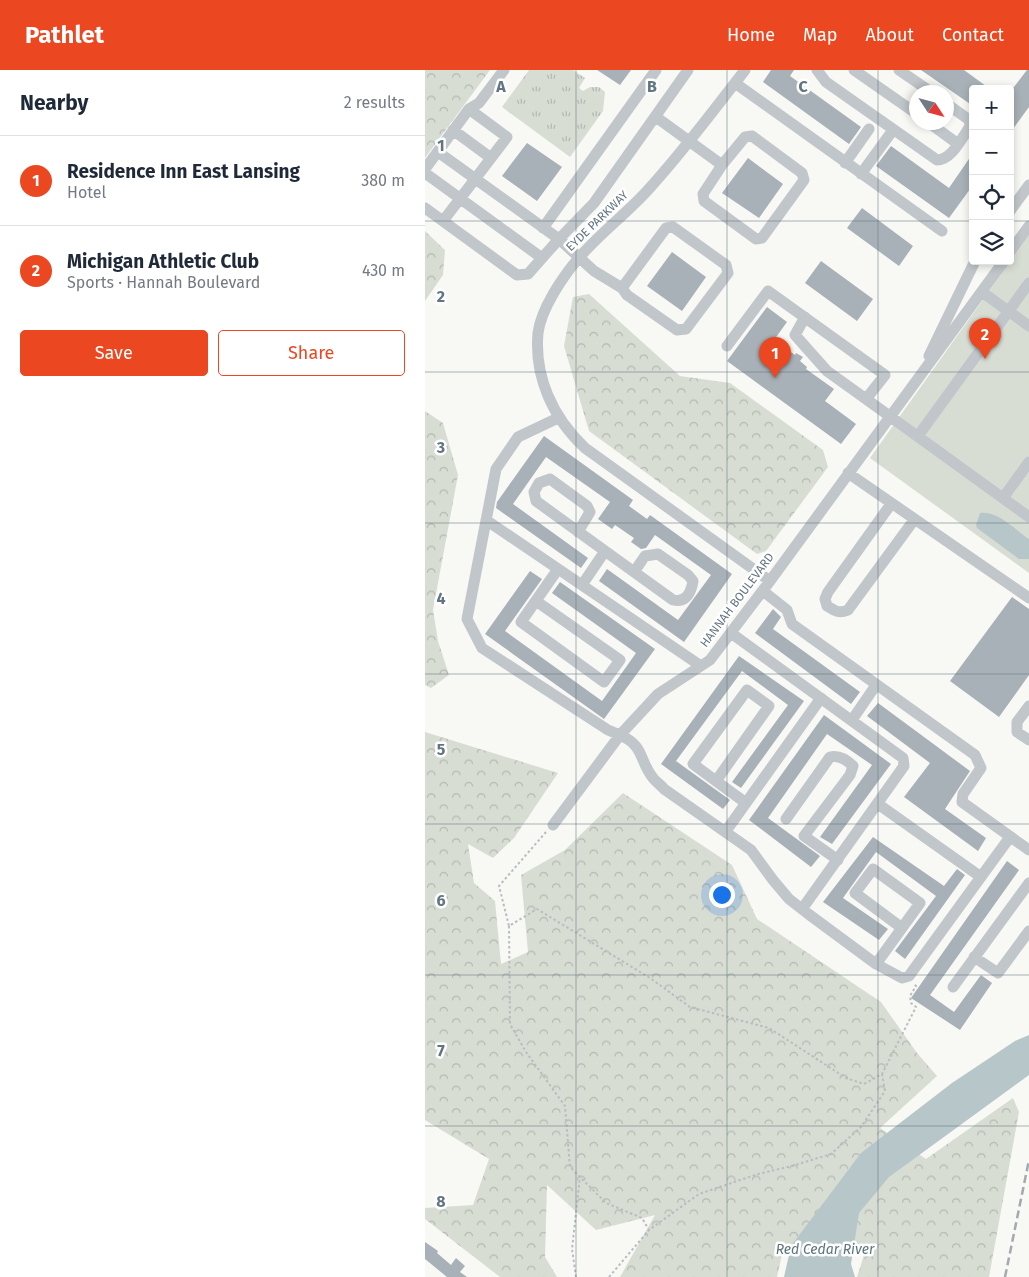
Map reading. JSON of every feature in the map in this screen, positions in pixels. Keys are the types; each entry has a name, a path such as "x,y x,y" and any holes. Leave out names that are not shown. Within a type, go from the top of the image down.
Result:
{"street":[{"path":"425,169 469,109 479,103 504,70"},
{"path":"543,228 656,70"},
{"path":"425,208 517,275 527,274 594,203 688,70"},
{"name":"EYDE PARKWAY","path":"745,70 689,142 629,211 578,258 553,290 538,331 541,376 559,418 568,432 585,448 770,582"},
{"path":"817,70 826,82 937,160 944,160 971,125 968,119 954,109"},
{"path":"854,70 909,108"},
{"path":"899,70 921,85"},
{"path":"735,83 942,231"},
{"path":"443,222 507,137 469,109"},
{"path":"656,117 723,165"},
{"path":"845,163 869,129"},
{"path":"453,130 491,158"},
{"path":"861,174 893,130"},
{"path":"939,130 958,144"},
{"path":"752,136 802,174 804,180 762,238 756,238 704,201 703,194 723,165 745,137 752,136"},
{"path":"438,152 559,239 578,258 622,288 627,295 677,330 686,330 728,273 726,265 673,227 666,228 622,288"},
{"path":"425,173 542,258"},
{"path":"1014,206 1029,185"},
{"path":"1014,247 1029,226"},
{"name":"HANNAH BOULEVARD","path":"920,374 973,265"},
{"name":"HANNAH BOULEVARD","path":"553,825 620,735 658,694 709,660 731,633 1001,265"},
{"path":"918,436 1029,283"},
{"path":"727,346 768,291 885,375 866,399"},
{"path":"982,292 1029,326"},
{"path":"805,317 795,335 827,371 1029,517"},
{"path":"559,418 517,437 496,469 467,619 482,648 608,730 632,740 645,760 652,777 665,789 751,850 773,880 802,909 876,964 904,978 914,970 1010,837"},
{"path":"1003,498 1029,462"},
{"path":"848,473 1029,598"},
{"path":"578,532 590,512 587,506 550,479 539,483 534,492 536,501 578,532 673,600 685,599 692,591 693,581 688,574 658,554 645,556 634,572"},
{"path":"891,504 828,592 825,599 827,606 841,613 848,610 914,520"},
{"path":"486,520 701,666"},
{"path":"582,585 605,551"},
{"path":"536,601 620,660 604,682 521,622 558,569"},
{"path":"763,591 787,610 792,624 975,756 979,760 981,768 963,794 962,802 1029,850"},
{"path":"731,633 903,758 905,766 802,909"},
{"path":"852,720 876,685"},
{"path":"716,781 769,706 747,690 693,764 716,781 746,803"},
{"path":"726,831 821,698"},
{"path":"1029,706 1017,722 1017,732 1029,740"},
{"path":"785,819 830,757 842,758 853,766 849,775 804,836 838,860"},
{"path":"878,804 981,877"},
{"path":"876,964 902,928 920,903 873,869 855,893 902,928"},
{"path":"953,987 1029,884"},
{"path":"974,958 998,973 1029,931"}],"path":[{"path":"553,825 499,886 509,926 510,1024 526,1052 565,1106 570,1166 606,1203 641,1218 649,1230"},
{"path":"509,926 537,909 650,978 690,1007 769,1028 846,1078 864,1084 881,1074 916,1007 911,1002 910,996 916,986 904,978"},
{"path":"609,1277 649,1230 699,1194 758,1174 831,1154 861,1127 885,1091 881,1074"},
{"path":"576,1277 572,1249 580,1177"}],"green space":[{"path":"425,70 490,70 425,158"},
{"path":"529,70 573,70 585,78 579,88 583,91 590,87 599,87 605,92 603,111 570,157 502,107"},
{"path":"425,231 445,250 443,275 425,301"},
{"path":"1029,235 1029,573 870,458 1008,265 1014,265 1014,256"},
{"path":"589,294 680,376 730,383 823,450 828,467 766,551 757,554 589,431 564,346 573,297"},
{"path":"425,411 443,423 458,475 433,610 438,641 449,675 431,688 425,685"},
{"path":"425,732 558,773 514,838 493,858 468,844 474,883 495,901 501,964 528,952 521,875 565,850 623,793 732,865 757,919 881,1002 917,1053 937,1076 880,1128 926,1159 1013,1098 1019,1112 989,1277 857,1277 865,1252 784,1245 777,1277 620,1277 655,1215 596,1230 547,1185 545,1257 557,1277 500,1277 425,1219 425,1208 473,1205 489,1159 425,1120"}],"water":[{"path":"980,513 987,513 1000,518 1029,539 1029,559 1019,559 977,528 976,525"},
{"name":"Red Cedar River","path":"1029,1035 1029,1075 889,1177 859,1213 851,1264 855,1277 784,1277 791,1246 861,1153 952,1083 1015,1041"}],"building":[{"path":"597,70 631,70 620,85"},
{"path":"771,70 794,70 790,76 861,127 849,144 763,82"},
{"path":"921,70 964,70 985,85 969,85 969,103 954,93 954,85 943,85"},
{"path":"1029,70 1029,107 1014,128 1014,87"},
{"path":"527,143 562,167 537,201 502,176"},
{"path":"891,146 949,188 969,159 969,190 949,218 876,166"},
{"path":"748,158 783,184 759,218 722,193"},
{"path":"862,208 913,246 899,266 847,228"},
{"path":"672,252 706,277 682,311 647,286"},
{"path":"821,261 873,299 857,321 805,283"},
{"path":"767,307 787,322 774,340 795,355 796,353 803,357 800,361 807,367 806,369 834,389 825,401 856,424 841,444 727,361"},
{"path":"544,436 633,500 629,506 647,519 650,515 732,574 684,642 599,581 607,569 678,620 711,575 655,535 646,548 641,549 631,542 634,538 615,525 612,529 598,519 610,502 546,457 513,504 588,558 581,568 496,508 497,502"},
{"path":"530,571 542,579 505,631 602,701 636,653 552,593 560,582 655,649 604,719 485,634"},
{"path":"1012,597 1029,609 1029,675 999,717 950,681"},
{"path":"773,609 781,617 773,629 860,692 851,704 755,633"},
{"path":"739,656 804,701 741,788 732,782 788,705 742,671 676,761 730,800 723,809 661,764"},
{"path":"878,703 970,771 945,809 986,838 978,851 904,797 930,763 867,716"},
{"path":"824,715 891,764 832,844 820,837 872,765 827,734 768,818 820,856 811,867 749,820"},
{"path":"873,837 944,886 957,869 965,875 905,959 895,951 936,896 876,852 843,898 888,929 879,940 823,902"},
{"path":"1007,861 1019,870 930,995 954,1012 981,975 992,983 960,1030 911,998"},
{"path":"425,1242 438,1251 437,1253 451,1265 456,1258 465,1266 460,1272 467,1277 447,1277 425,1259"}],"railway":[{"path":"1005,1277 1029,1160"}],"place":[{"name":"Michigan Athletic Club","path":"985,359"},
{"name":"Residence Inn East Lansing","path":"775,378"}]}
